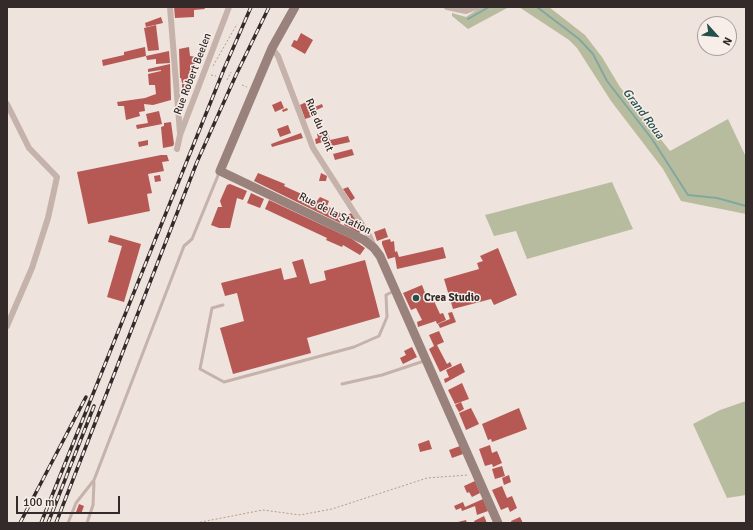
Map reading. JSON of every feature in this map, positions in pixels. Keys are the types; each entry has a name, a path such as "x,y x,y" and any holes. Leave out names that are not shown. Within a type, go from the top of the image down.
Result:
{"street":[{"path":"170,7 180,134"},
{"name":"Rue Robert Beelen","path":"177,149 180,134 229,7"},
{"path":"220,171 272,48 295,7"},
{"path":"447,7 466,11 476,7"},
{"name":"Rue du Pont","path":"272,48 278,56 313,148 370,237 374,248"},
{"path":"7,104 29,148 57,177 48,218 32,268 7,326"},
{"name":"Rue de la Station","path":"220,171 364,240 374,248 380,256 498,523"}],"lane":[{"path":"87,523 92,505 94,480 184,246 192,239 220,171"},
{"path":"223,305 212,308 200,369 224,382 354,347 379,336 388,317 386,295 395,290"},
{"path":"342,384 382,375 426,360"},
{"path":"68,523 76,503 94,480"}],"path":[{"path":"211,70 237,24"},
{"path":"227,80 230,72"},
{"path":"242,85 247,87"},
{"path":"196,523 263,510 300,515 332,508 426,478 477,475"}],"green space":[{"path":"481,7 509,7 468,29 452,16 452,13 466,17"},
{"path":"519,7 549,7 585,35 602,57 620,87 670,151 728,119 746,157 746,214 681,201 663,169 611,101 577,48 569,40"},
{"path":"612,182 633,229 527,259 516,231 494,236 485,215"},
{"path":"746,401 746,495 727,498 693,424 720,410"}],"building":[{"path":"174,7 204,7 205,9 194,10 194,17 175,18"},
{"path":"161,17 163,23 146,27 145,23"},
{"path":"156,25 159,50 148,51 144,28"},
{"path":"301,33 313,40 305,54 291,46 294,40 297,41"},
{"path":"145,47 146,56 103,66 102,60 124,55 124,52"},
{"path":"189,47 190,56 198,57 199,60 195,60 195,65 192,66 189,75 189,82 182,83 180,78 179,49"},
{"path":"169,51 170,63 156,64 156,59 147,60 146,56"},
{"path":"170,64 171,100 153,105 144,104 145,111 139,112 140,116 126,120 124,106 118,106 117,102 145,98 156,94 155,85 149,85 148,74 161,70 148,72 148,69"},
{"path":"182,84 189,84 189,89 182,90"},
{"path":"281,101 284,108 275,112 272,105"},
{"path":"306,102 308,106 311,105 312,108 322,104 323,107 312,112 314,116 305,119 300,105"},
{"path":"287,108 288,110 283,112 282,110"},
{"path":"159,111 162,124 137,129 136,125 148,123 146,114"},
{"path":"171,122 174,144 173,146 163,148 161,127 164,126 164,123"},
{"path":"288,125 291,133 280,137 277,129"},
{"path":"327,131 330,140 348,136 350,142 327,147 326,141 316,144 315,139 318,138 317,134"},
{"path":"301,133 303,138 272,147 271,144"},
{"path":"148,140 148,145 139,147 138,142"},
{"path":"352,149 354,155 335,160 333,154"},
{"path":"167,155 169,161 162,162 164,171 148,174 152,193 147,194 150,211 88,224 77,172"},
{"path":"258,173 285,184 284,186 317,201 320,197 329,201 327,206 344,215 340,223 254,181"},
{"path":"321,173 327,176 326,181 319,181"},
{"path":"160,175 161,181 155,182 154,176"},
{"path":"230,184 247,191 243,200 237,198 230,228 219,228 211,225 218,207 222,207 220,201 227,185"},
{"path":"348,187 355,198 351,201 343,189"},
{"path":"251,193 264,199 260,208 247,203"},
{"path":"269,200 352,239 365,248 360,255 343,245 342,247 326,240 327,238 265,209"},
{"path":"351,213 363,230 359,233 344,225 348,215"},
{"path":"385,228 388,237 377,241 374,232"},
{"path":"110,235 141,244 124,302 107,297 122,246 108,242"},
{"path":"390,239 391,242 394,241 395,252 397,251 399,257 443,247 446,258 397,269 395,257 388,259 382,244 382,241"},
{"path":"498,248 517,295 494,305 491,299 453,309 444,279 479,269 477,263 483,261 480,256"},
{"path":"303,259 310,284 326,280 324,271 365,260 380,317 307,338 311,353 233,374 220,328 244,321 237,293 225,296 221,283 281,268 284,280 297,277 292,262"},
{"path":"422,285 429,303 434,301 440,314 443,313 446,320 437,324 436,321 418,327 417,322 422,320 416,308 411,310 403,293"},
{"path":"452,312 456,322 440,328 438,324 450,319 448,313"},
{"path":"439,331 444,342 437,345 447,364 450,362 452,366 440,372 429,349 434,346 429,335"},
{"path":"412,347 417,357 403,364 400,358 406,355 404,351"},
{"path":"461,363 465,372 445,383 444,379 449,377 446,370"},
{"path":"462,383 469,399 455,404 448,390"},
{"path":"461,402 464,409 459,412 455,405"},
{"path":"471,408 479,424 466,430 459,413"},
{"path":"519,408 527,429 492,442 491,439 488,440 482,424"},
{"path":"429,440 432,449 420,452 418,444"},
{"path":"490,445 492,453 497,451 502,463 493,467 492,464 485,466 479,449"},
{"path":"460,446 463,454 452,458 449,450"},
{"path":"502,466 505,476 495,479 492,469"},
{"path":"509,475 511,482 504,485 502,478"},
{"path":"475,481 480,493 472,497 469,492 467,493 464,486"},
{"path":"502,486 507,498 512,496 517,508 510,512 508,507 501,510 492,490"},
{"path":"483,499 488,511 477,515 475,506 462,511 461,508 456,510 454,506 463,502 465,507"},
{"path":"79,504 84,506 81,514 76,512"},
{"path":"484,516 487,523 475,523 474,521"},
{"path":"520,517 523,523 512,523 511,521"},
{"path":"466,520 467,523 458,523 458,522"}],"waterway":[{"name":"Grand Roua","path":"468,19 489,7"},
{"name":"Grand Roua","path":"537,7 579,39 593,54 607,81 652,139 688,195 717,198 746,206"}],"railway":[{"path":"41,523 224,69 251,7"},
{"path":"56,523 197,162 236,75 269,7"},
{"path":"20,523 86,397"},
{"path":"48,523 94,406"}],"place":[{"name":"Crea Studio","path":"416,298"}]}
